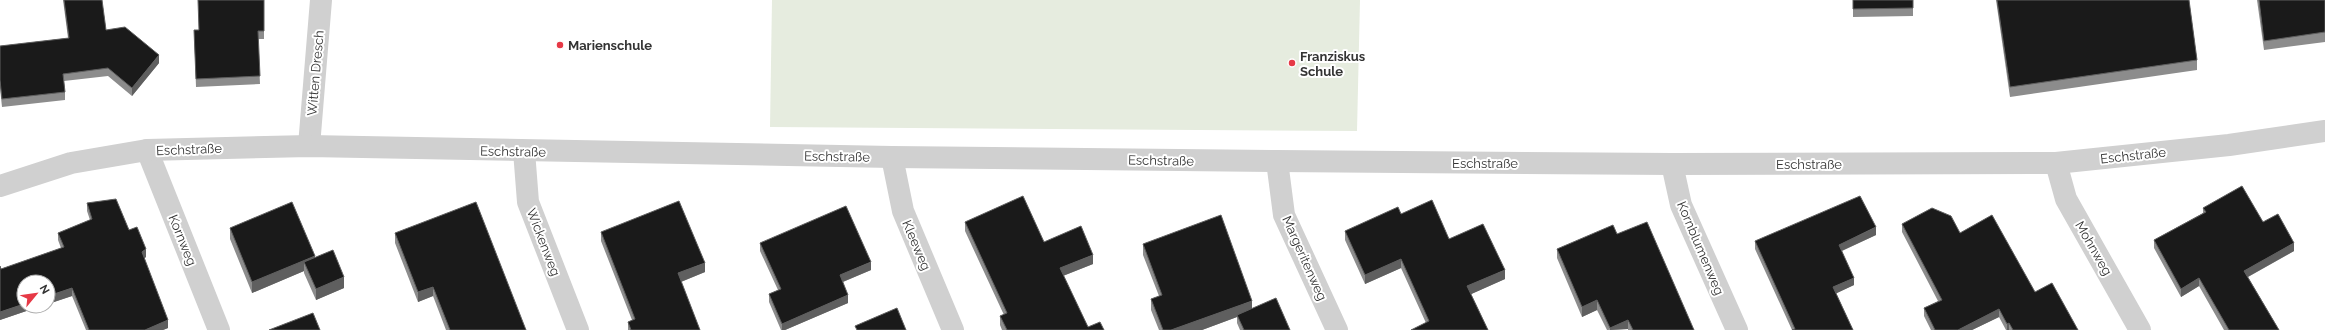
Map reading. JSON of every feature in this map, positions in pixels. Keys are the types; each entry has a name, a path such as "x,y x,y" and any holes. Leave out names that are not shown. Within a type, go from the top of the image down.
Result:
{"street":[{"name":"Witten Dresch","path":"309,146 321,0"},
{"name":"Eschstraße","path":"0,186 71,163 147,150 309,146 892,157 1277,161 1672,164 2056,163 2229,145 2325,130"},
{"name":"Kornweg","path":"147,150 219,330"},
{"name":"Wickenweg","path":"524,151 528,202 578,330"},
{"name":"Kleeweg","path":"892,157 903,211 953,330"},
{"name":"Margeritenweg","path":"1277,161 1284,215 1337,330"},
{"name":"Mohnweg","path":"2056,163 2066,199 2140,330"},
{"name":"Kornblumenweg","path":"1672,164 1680,205 1738,330"}],"shaded area":[{"path":"772,0 1360,0 1357,131 770,127"}],"building":[{"path":"64,0 102,0 106,30 125,27 159,55 132,88 108,68 63,74 65,92 2,99 0,80 0,46 69,38"},
{"path":"198,0 264,0 264,31 258,31 260,76 196,79 194,30 199,30"},
{"path":"1853,0 1913,0 1913,8 1853,9"},
{"path":"1997,0 2189,0 2197,60 2010,87"},
{"path":"2259,0 2325,0 2325,32 2264,41"},
{"path":"2242,186 2263,222 2278,214 2294,243 2244,271 2279,330 2229,330 2199,278 2181,289 2154,240 2206,212 2203,208"},
{"path":"1023,196 1044,242 1081,226 1093,255 1060,268 1088,327 1100,322 1104,330 1007,330 1000,316 1007,313 965,222"},
{"path":"1860,196 1876,227 1839,245 1854,278 1833,287 1853,330 1792,330 1795,329 1755,241"},
{"path":"116,199 129,230 137,227 146,249 142,252 168,320 145,330 89,330 72,288 56,293 56,274 16,274 16,307 0,312 0,266 1,269 64,247 58,233 92,219 87,203"},
{"path":"1432,200 1449,239 1483,224 1505,270 1467,286 1488,330 1411,330 1429,321 1401,259 1365,275 1345,231 1398,207 1401,214"},
{"path":"679,201 705,263 678,273 700,330 631,330 628,322 635,319 601,232"},
{"path":"292,202 315,256 252,282 230,228"},
{"path":"476,202 526,330 450,330 433,287 418,292 395,233"},
{"path":"846,206 871,262 840,275 848,295 782,324 769,294 781,289 760,243"},
{"path":"1932,208 1951,216 1960,233 1992,215 2035,292 2052,283 2078,330 2013,330 2009,323 2007,324 1999,309 1958,330 1935,330 1924,308 1942,300 1902,224"},
{"path":"1221,215 1252,301 1171,330 1163,330 1151,299 1162,295 1143,244"},
{"path":"1647,222 1694,330 1633,330 1628,320 1610,328 1597,300 1582,307 1557,249 1613,225 1617,234"},
{"path":"333,250 344,277 316,289 304,262"},
{"path":"1276,298 1290,330 1244,330 1237,315"},
{"path":"897,308 906,330 857,330 855,326"},
{"path":"313,313 320,330 269,330"}],"place":[{"name":"Marienschule","path":"560,45"},
{"name":"Franziskus Schule","path":"1292,63"}]}
